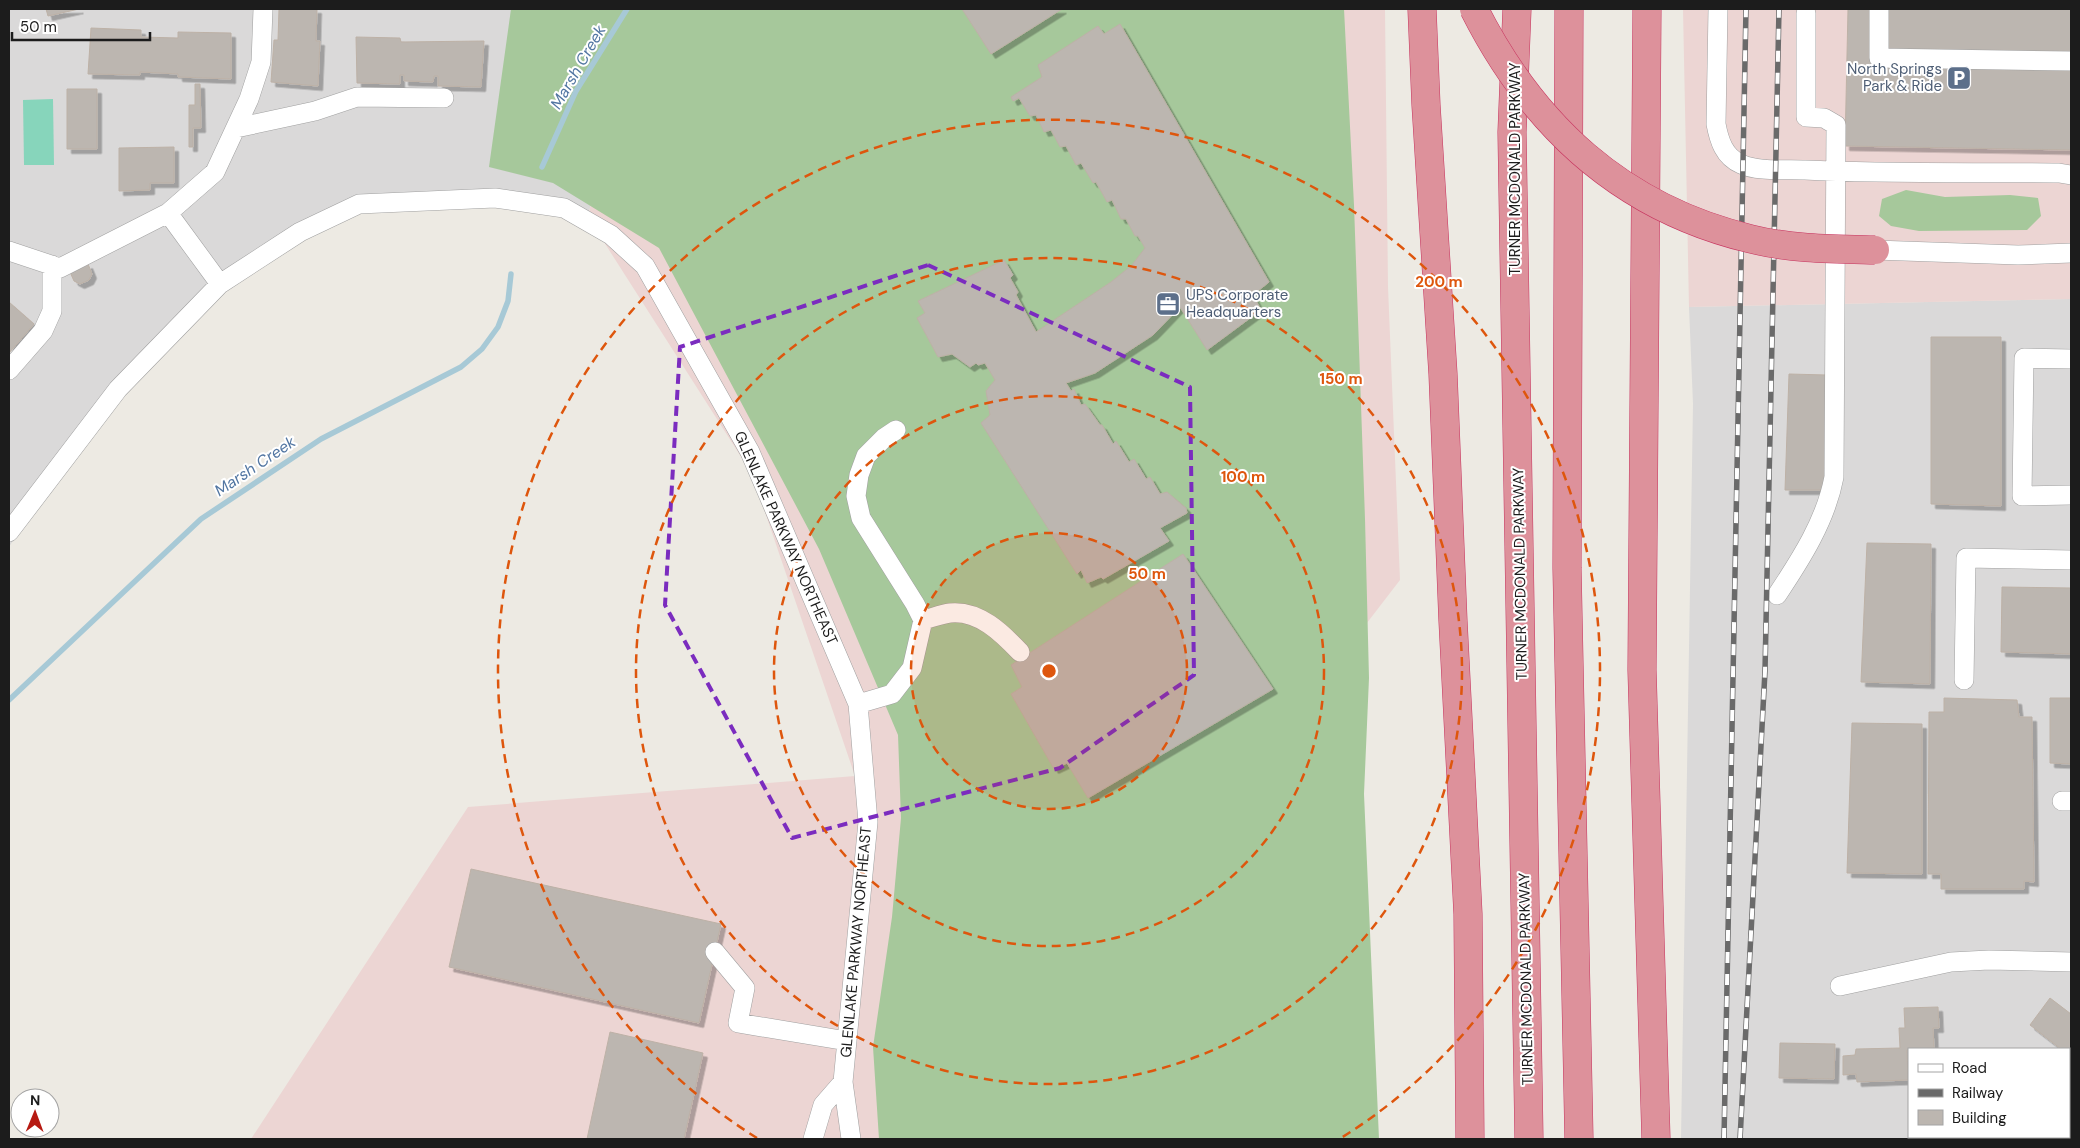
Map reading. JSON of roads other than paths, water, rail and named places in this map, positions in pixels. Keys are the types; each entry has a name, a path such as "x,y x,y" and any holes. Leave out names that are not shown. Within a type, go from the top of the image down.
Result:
{"highway":[{"path":"1422,9 1426,105 1443,374 1468,914 1470,1139"},
{"path":"1474,9 1491,42 1510,72 1553,126 1593,162 1640,196 1714,229 1752,240 1791,246 1875,250"},
{"name":"TURNER MCDONALD PARKWAY","path":"1517,9 1512,132 1529,1139"},
{"path":"1569,9 1567,558 1579,1139"},
{"path":"1647,9 1642,670 1656,1139"}],"street":[{"path":"9,251 60,268 168,213 215,172 249,99 261,62 263,9"},
{"path":"1718,9 1716,124 1719,140 1728,155 1741,164 1759,168 1836,171 2059,172 2071,175"},
{"path":"1879,9 1879,58 2071,61"},
{"path":"1777,595 1824,514 1831,495 1834,477 1836,125 1824,118 1806,117 1806,14"},
{"path":"236,128 315,111 357,97 444,98"},
{"name":"GLENLAKE PARKWAY NORTHEAST","path":"9,532 118,389 220,284 300,232 359,204 495,198 564,208 611,235 645,266 750,452 858,704 868,822 843,1082 851,1139"},
{"path":"168,213 220,284"},
{"path":"2018,255 2071,244"},
{"path":"1875,250 2018,255 2071,253"},
{"path":"2018,255 2071,264"},
{"path":"9,370 43,331 52,311 52,265"},
{"path":"2071,359 2024,358 2022,496 2071,495"},
{"path":"858,704 892,694 912,668 923,620 861,518 856,496 859,475 866,456 884,438 896,430"},
{"path":"1964,680 1966,558 2071,560"},
{"path":"923,620 951,613 976,617 1000,631 1020,652"},
{"path":"715,952 745,988 738,1023 847,1041"},
{"path":"1840,986 1951,962 1989,960 2071,962"},
{"path":"813,1139 823,1105 843,1082"}],"waterway":[{"name":"Marsh Creek","path":"542,167 576,91 627,9"},
{"name":"Marsh Creek","path":"9,700 201,519 321,439 461,367 482,349 498,327 508,301 511,274"}],"railway":[{"path":"1724,1139 1746,9"},
{"path":"1740,1139 1765,671 1779,9"}],"place":[{"name":"North Springs Park & Ride","path":"1959,78"},
{"name":"UPS Corporate Headquarters","path":"1168,304"}]}
